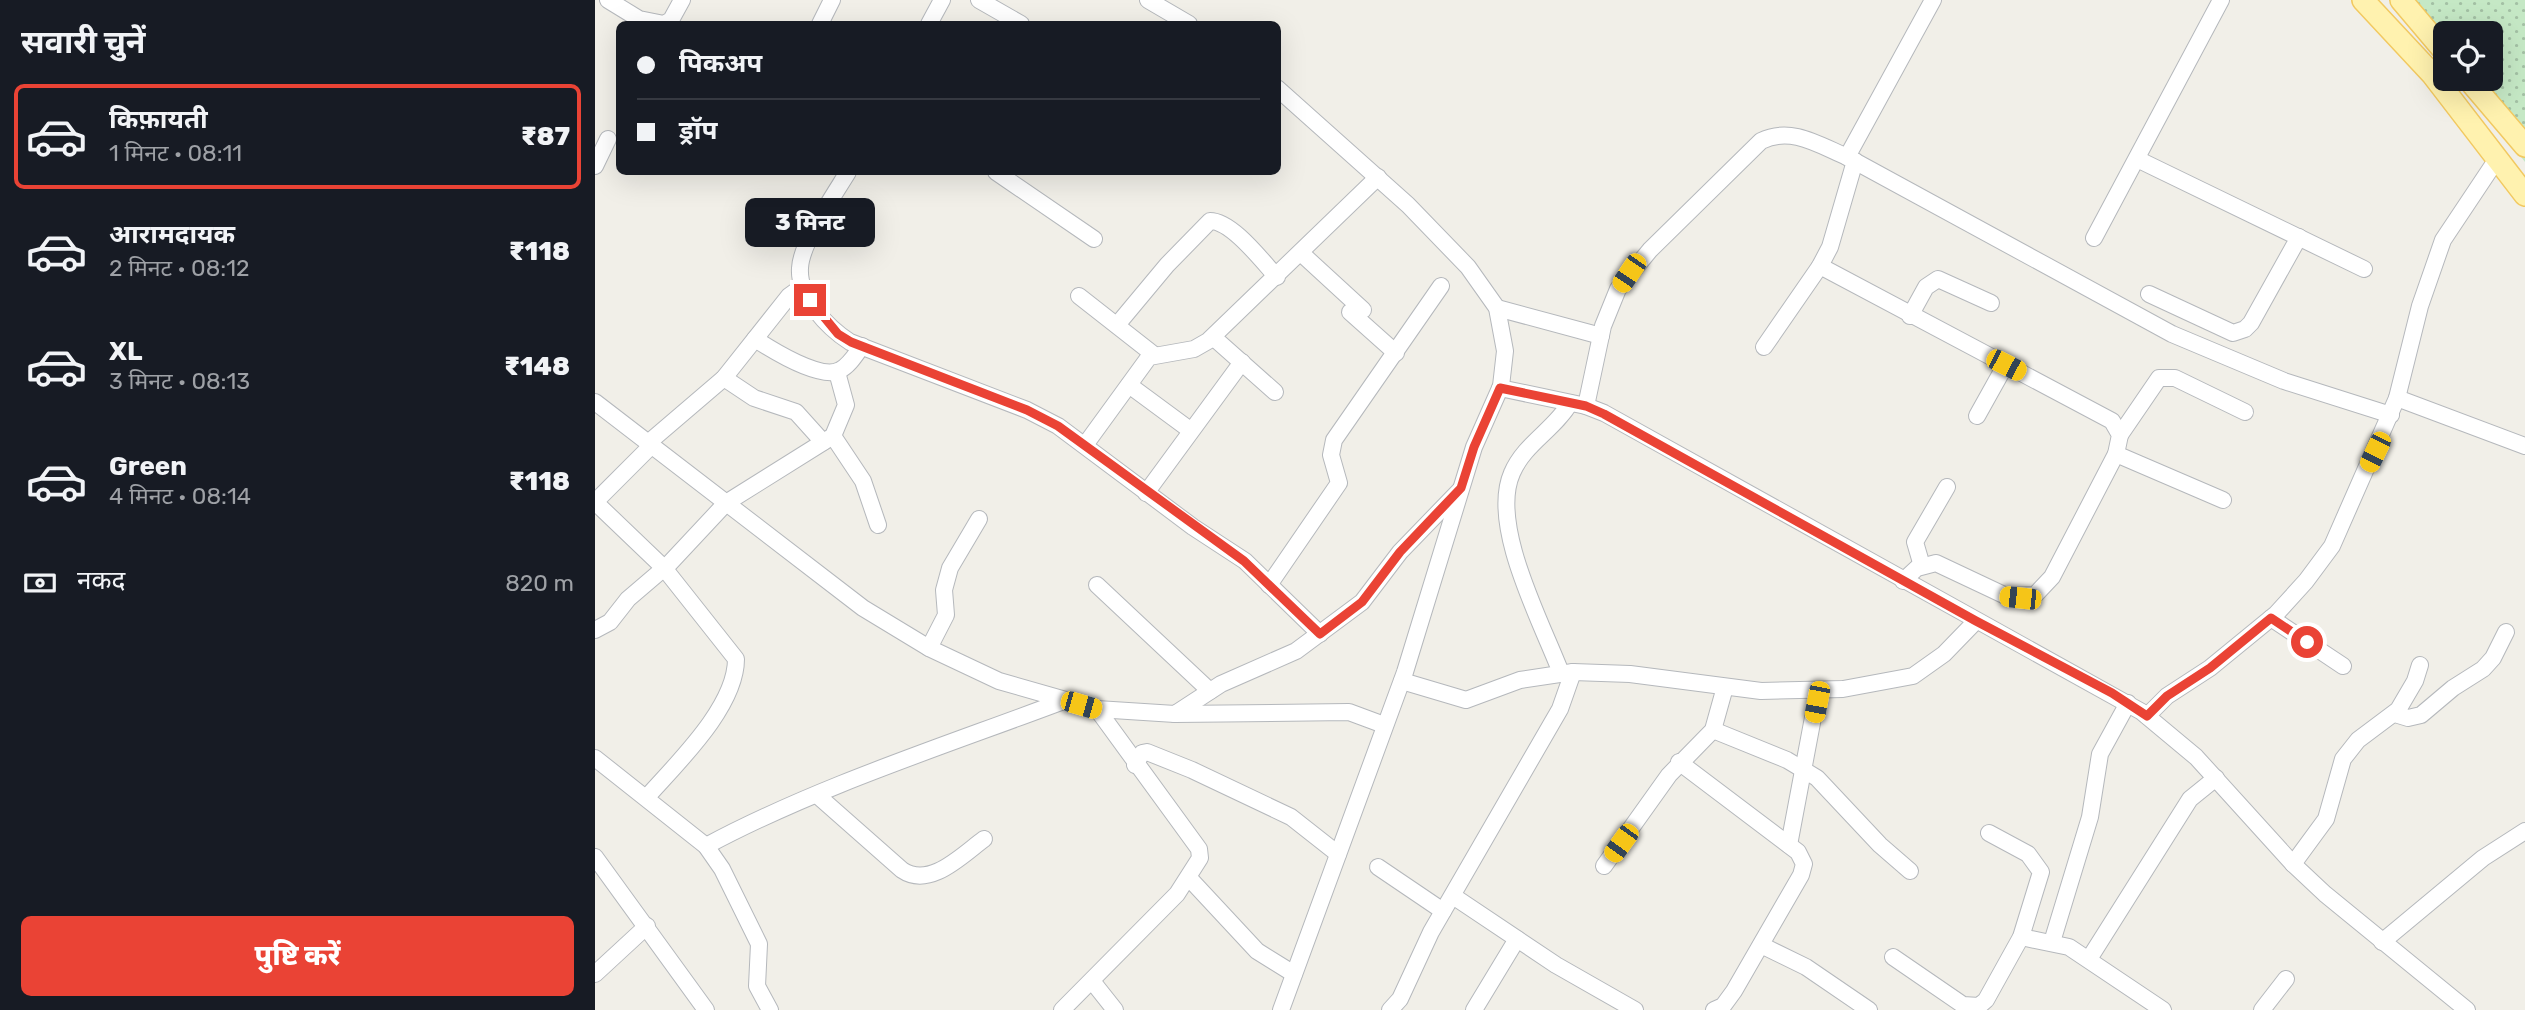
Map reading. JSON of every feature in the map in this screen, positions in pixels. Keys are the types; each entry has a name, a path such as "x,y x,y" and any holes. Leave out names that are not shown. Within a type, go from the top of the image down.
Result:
{"main road":[{"path":"2363,0 2433,74 2525,195"},
{"path":"2401,0 2433,38"},
{"path":"2478,91 2525,146"}],"street":[{"path":"608,0 639,19 649,21"},
{"path":"669,21 682,0"},
{"path":"822,21 832,0"},
{"path":"931,21 942,0"},
{"path":"979,0 1016,21"},
{"path":"1148,0 1184,21"},
{"path":"1764,347 1820,266 1835,233 1851,159 1933,0"},
{"path":"2094,238 2221,0"},
{"path":"1281,92 1378,177 1468,267 1497,308 1505,351 1500,388 1474,447 1402,681 1281,1010"},
{"path":"1586,406 1609,307 1629,273 1761,141 1772,136 1795,135 1851,159 2172,334 2284,381 2391,415"},
{"path":"595,166 608,139"},
{"path":"2137,159 2364,269"},
{"path":"2147,716 2167,696 2210,668 2271,618 2306,581 2332,546 2391,415 2420,306 2443,240 2497,159"},
{"path":"846,175 817,224 800,265 803,286 810,300 838,334 862,346 1027,410 1085,445 1146,493 1244,561 1320,634"},
{"path":"1000,175 1094,239"},
{"path":"1079,296 1153,354 1194,349 1213,337 1378,177"},
{"path":"1117,325 1167,265 1210,221 1220,221 1231,229 1277,277"},
{"path":"2149,294 2233,333 2238,332 2251,323 2299,237"},
{"path":"1301,253 1397,353"},
{"path":"1820,266 2112,421 2120,435"},
{"path":"1910,316 1926,286 1938,279 1991,303"},
{"path":"647,797 700,737 725,695 736,667 733,653 664,568 595,502 650,444 724,378 789,296 803,286"},
{"path":"1269,585 1339,483 1331,455 1334,440 1441,286"},
{"path":"1497,308 1601,336"},
{"path":"1213,337 1275,392"},
{"path":"755,339 785,357 826,372 837,372 862,346"},
{"path":"1085,445 1153,354"},
{"path":"1146,493 1242,362"},
{"path":"1977,416 2006,365"},
{"path":"595,629 610,622 628,599 664,568 726,503 828,439 846,405 837,372"},
{"path":"724,378 754,398 796,412 828,439 863,481 878,524"},
{"path":"1903,581 1922,566 1936,563 2006,596 2035,595 2052,577 2116,454 2120,435 2158,378 2175,378 2245,412"},
{"path":"1129,386 1191,430"},
{"path":"1500,388 1586,406 1746,491 1903,581 2128,703 2196,757 2293,864 2382,942 2467,1010"},
{"path":"2397,398 2525,446"},
{"path":"595,402 863,608 929,648 999,681 1097,709 1175,714 1349,712 1384,725"},
{"path":"1390,1010 1400,999 1443,911 1560,709 1567,672 1517,562 1506,499 1512,472 1520,458 1557,422 1570,403"},
{"path":"2116,454 2223,499"},
{"path":"1922,566 1915,542 1947,487"},
{"path":"1175,714 1210,691 1296,651 1362,602 1400,552 1461,488"},
{"path":"929,648 946,615 944,590 950,568 979,519"},
{"path":"1097,584 1210,691"},
{"path":"2271,618 2343,666"},
{"path":"1402,681 1467,700 1520,680 1567,672 1630,674 1725,687 1818,691 1888,683 1913,676 1944,654 1976,621"},
{"path":"2395,714 2408,718 2421,715 2453,688 2483,669 2498,650 2506,632"},
{"path":"2293,864 2326,818 2343,759 2349,749 2395,714 2415,681 2420,665"},
{"path":"1604,866 1679,762 1713,730 1725,687"},
{"path":"1789,845 1818,691"},
{"path":"706,846 755,820 817,794 1066,700"},
{"path":"2052,942 2090,817 2100,754 2128,703"},
{"path":"1062,1010 1143,931 1199,863 1199,849 1135,765 1097,709"},
{"path":"1713,730 1817,778 1880,845 1910,870"},
{"path":"1135,765 1142,753 1147,752 1192,770 1291,817 1338,854"},
{"path":"595,758 706,846 722,869 759,944 757,986 770,1010"},
{"path":"1679,762 1789,845 1803,859 1801,875 1734,991 1723,1006 1714,1010"},
{"path":"2089,959 2190,799 2216,778"},
{"path":"817,794 902,870 914,876 929,875 950,864 983,839"},
{"path":"2382,942 2483,858 2525,831"},
{"path":"1893,957 1971,1007 1986,1000 2021,937 2040,882 2038,864 2028,854 1989,833"},
{"path":"595,857 647,926 691,994 706,1010"},
{"path":"1378,867 1443,911"},
{"path":"1189,878 1257,951 1294,975"},
{"path":"1453,896 1556,965 1635,1010"},
{"path":"595,974 647,926"},
{"path":"2021,937 2070,947 2164,1010"},
{"path":"1473,1010 1517,939"},
{"path":"1761,945 1806,967 1869,1010"},
{"path":"2262,1010 2286,979"},
{"path":"1092,981 1115,1010"}],"green space":[{"path":"2400,0 2525,0 2525,162 2470,91 2503,91 2503,21 2433,21 2433,43"}],"route":[{"path":"810,300 824,320 851,342 1027,410 1058,426 1193,527 1244,561 1320,634 1362,602 1400,552 1461,488 1474,447 1500,388 1586,406 1604,414 1976,621 2112,693 2147,716 2167,696 2210,668 2271,618 2307,642"}]}
